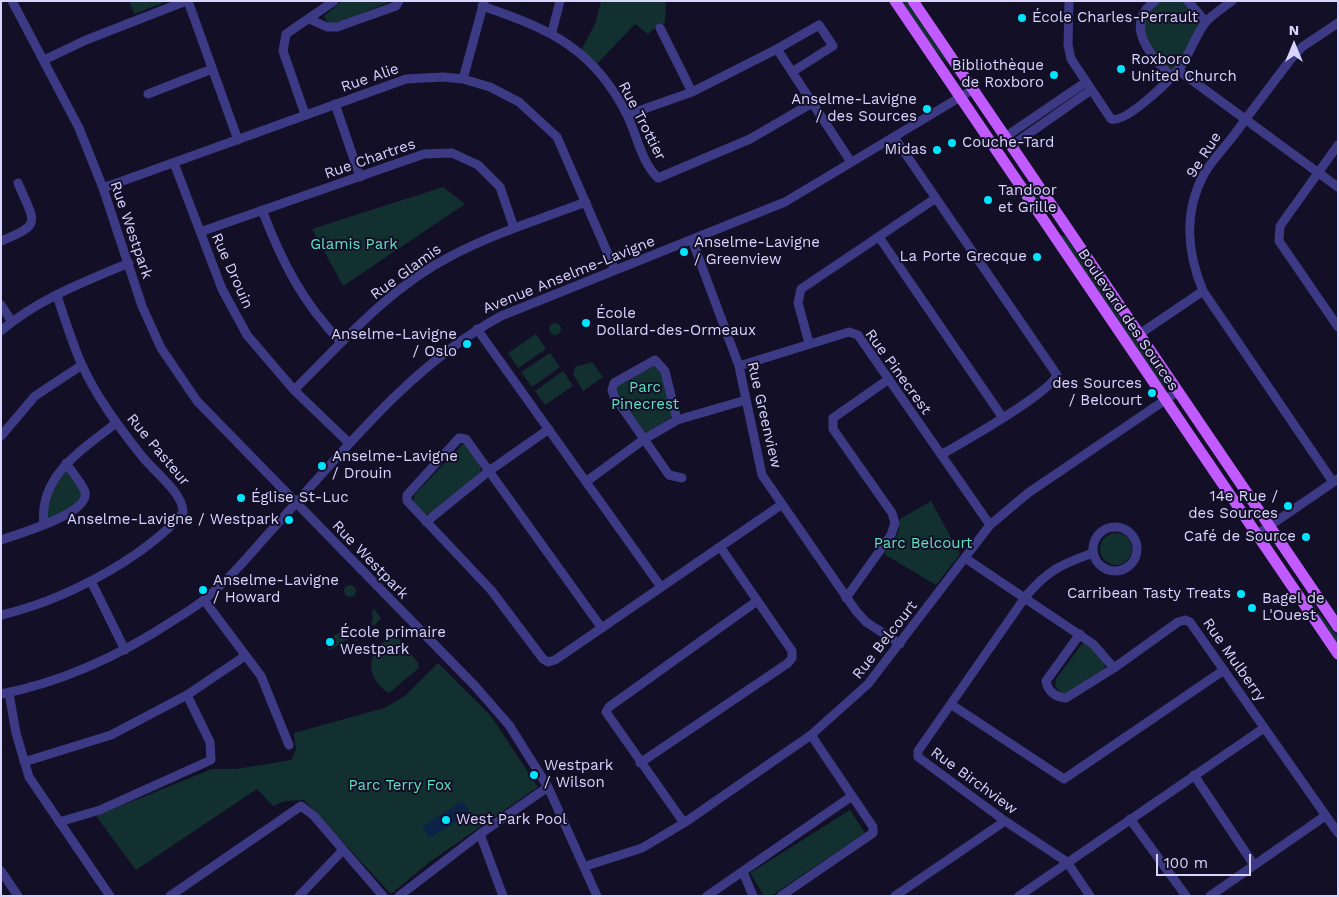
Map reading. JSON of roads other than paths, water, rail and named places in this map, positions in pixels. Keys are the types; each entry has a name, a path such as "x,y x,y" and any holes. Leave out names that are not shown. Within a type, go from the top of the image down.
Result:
{"main road":[{"name":"Boulevard des Sources","path":"895,1 1034,209 1338,654"},
{"name":"Boulevard des Sources","path":"913,1 1176,392 1338,627"},
{"path":"1034,209 1048,216 1059,230 1067,230"}],"street":[{"name":"Rue Westpark","path":"12,1 81,133 103,188 146,315 161,348 176,371 197,401 490,702 508,725 548,787 586,866 597,896"},
{"path":"44,60 86,40 187,1 238,140"},
{"path":"305,114 283,51 283,42 286,34 334,1"},
{"path":"309,19 327,27 337,27 396,6 399,1"},
{"path":"552,32 560,1"},
{"path":"1068,1 1068,45 1071,59 1111,119 1120,120 1141,105 1175,74 1206,22 1232,1"},
{"path":"1155,1 1143,12 1138,26 1140,33 1161,66 1338,187"},
{"path":"1188,1 1206,22"},
{"path":"463,79 483,4"},
{"name":"Rue Trottier","path":"483,4 552,32 574,48 605,80 627,116 651,171 658,178 750,139 812,104"},
{"name":"9e Rue","path":"1336,481 1203,291 1193,266 1189,244 1189,222 1194,197 1204,174 1302,47 1338,23"},
{"path":"627,116 692,92 777,49 819,24 833,46 792,72"},
{"path":"660,28 692,92"},
{"path":"777,49 851,162"},
{"path":"148,94 212,70"},
{"name":"Rue Alie","path":"103,188 406,79 443,77 463,79 490,87 519,102 557,137 615,270"},
{"path":"1008,141 1088,86"},
{"name":"Avenue Anselme-Lavigne","path":"5,694 72,674 126,650 204,600 238,568 296,504 348,442 414,378 477,329 501,316 785,202 972,90"},
{"path":"335,104 360,176"},
{"path":"894,137 1057,376 1050,384 1003,418 941,455"},
{"path":"1338,145 1280,226 1279,241 1338,327"},
{"name":"Rue Chartres","path":"200,232 424,154 452,153 478,165 500,187 514,228"},
{"name":"Rue Drouin","path":"174,163 222,289 247,335 294,390 348,442"},
{"path":"1,241 26,231 31,225 32,218 18,183"},
{"path":"809,343 798,303 798,295 801,289 936,198"},
{"name":"Rue Glamis","path":"294,390 370,315 421,274 448,257 514,228 586,202"},
{"path":"262,210 282,260 295,284 312,311 341,342"},
{"path":"879,237 1003,418"},
{"name":"Rue Greenview","path":"692,240 739,366 762,475 846,598 866,622 900,644"},
{"path":"1,331 12,322 57,296 129,263"},
{"path":"1138,335 1203,291"},
{"name":"Rue Pasteur","path":"1,615 32,606 92,581 138,551 172,525 183,513 181,499 149,465 116,423 82,365 57,296"},
{"path":"1,305 12,322"},
{"path":"477,329 587,481 660,587"},
{"name":"Rue Pinecrest","path":"739,366 849,332 858,335 990,525"},
{"path":"677,420 664,371 659,363 651,360 614,383 612,390 643,440 669,475 682,478"},
{"path":"1,436 35,396 82,365"},
{"path":"846,598 891,534 895,523 892,513 833,429 833,418 888,379"},
{"name":"Rue Belcourt","path":"586,866 642,848 684,824 811,735 868,684 990,525 1028,493 1176,392"},
{"path":"587,481 643,440 677,420 746,400"},
{"path":"44,525 42,512 48,488 66,463 116,423"},
{"path":"426,522 489,472 549,429"},
{"path":"601,627 466,439 459,438 408,495 410,506 491,590 543,659 548,662 555,660 660,587 721,548 781,505"},
{"path":"1,540 44,525 78,508 85,499 85,491 66,463"},
{"path":"1256,535 1336,481"},
{"path":"1113,527 1127,530 1132,534 1138,547 1134,562 1122,571 1107,570 1095,560 1093,552 1096,539 1100,533 1113,527"},
{"path":"640,763 788,663 792,658 792,651 721,548"},
{"name":"Rue Birchview","path":"1090,896 1067,862 1005,821 918,757 918,751 952,705 1026,596 1042,578 1064,564 1093,552"},
{"path":"965,558 1026,596 1094,644 1114,668"},
{"path":"92,581 126,650"},
{"path":"204,600 261,676 289,746"},
{"path":"684,824 608,718 606,712 609,706 758,601"},
{"name":"Rue Mulberry","path":"1080,634 1046,681 1047,687 1052,694 1066,698 1114,668 1178,622 1185,620 1190,622 1338,833"},
{"path":"24,762 111,735 187,695 245,656"},
{"path":"952,705 1064,779 1224,670"},
{"path":"5,694 29,778 110,896"},
{"path":"59,822 100,810 211,760 210,742 187,695"},
{"path":"1019,896 1264,728"},
{"path":"781,896 873,833 873,827 811,735"},
{"path":"1194,775 1254,865"},
{"path":"399,896 480,834 548,787"},
{"path":"707,896 852,796"},
{"path":"170,896 301,806 314,816 383,896"},
{"path":"1210,896 1326,816"},
{"path":"1130,819 1186,896"},
{"path":"895,896 1005,821"},
{"path":"480,834 503,896"},
{"path":"299,896 343,850"},
{"path":"1,871 18,896"},
{"path":"743,872 753,896"}],"water":[{"name":"West Park Pool","path":"462,801 470,813 430,838 422,827"}],"place":[{"name":"École Charles-Perrault","path":"1022,18"},
{"name":"Roxboro United Church","path":"1121,69"},
{"name":"Bibliothèque de Roxboro","path":"1054,75"},
{"name":"Anselme-Lavigne / des Sources","path":"927,109"},
{"name":"Couche-Tard","path":"952,143"},
{"name":"Midas","path":"937,150"},
{"name":"Tandoor et Grille","path":"988,200"},
{"name":"Anselme-Lavigne / Greenview","path":"684,252"},
{"name":"La Porte Grecque","path":"1037,257"},
{"name":"École Dollard-des-Ormeaux","path":"586,323"},
{"name":"Anselme-Lavigne / Oslo","path":"467,344"},
{"name":"des Sources / Belcourt","path":"1152,393"},
{"name":"Anselme-Lavigne / Drouin","path":"322,466"},
{"name":"Église St-Luc","path":"241,498"},
{"name":"14e Rue / des Sources","path":"1288,506"},
{"name":"Anselme-Lavigne / Westpark","path":"289,520"},
{"name":"Café de Source","path":"1306,537"},
{"name":"Anselme-Lavigne / Howard","path":"203,590"},
{"name":"Carribean Tasty Treats","path":"1241,594"},
{"name":"Bagel de L'Ouest","path":"1252,608"},
{"name":"École primaire Westpark","path":"330,642"},
{"name":"Westpark / Wilson","path":"534,775"},
{"name":"West Park Pool","path":"446,820"}],"park label":[{"name":"Glamis Park","path":"354,245"},
{"name":"Parc Pinecrest","path":"645,396"},
{"name":"Parc Belcourt","path":"923,544"},
{"name":"Parc Terry Fox","path":"400,786"}]}
